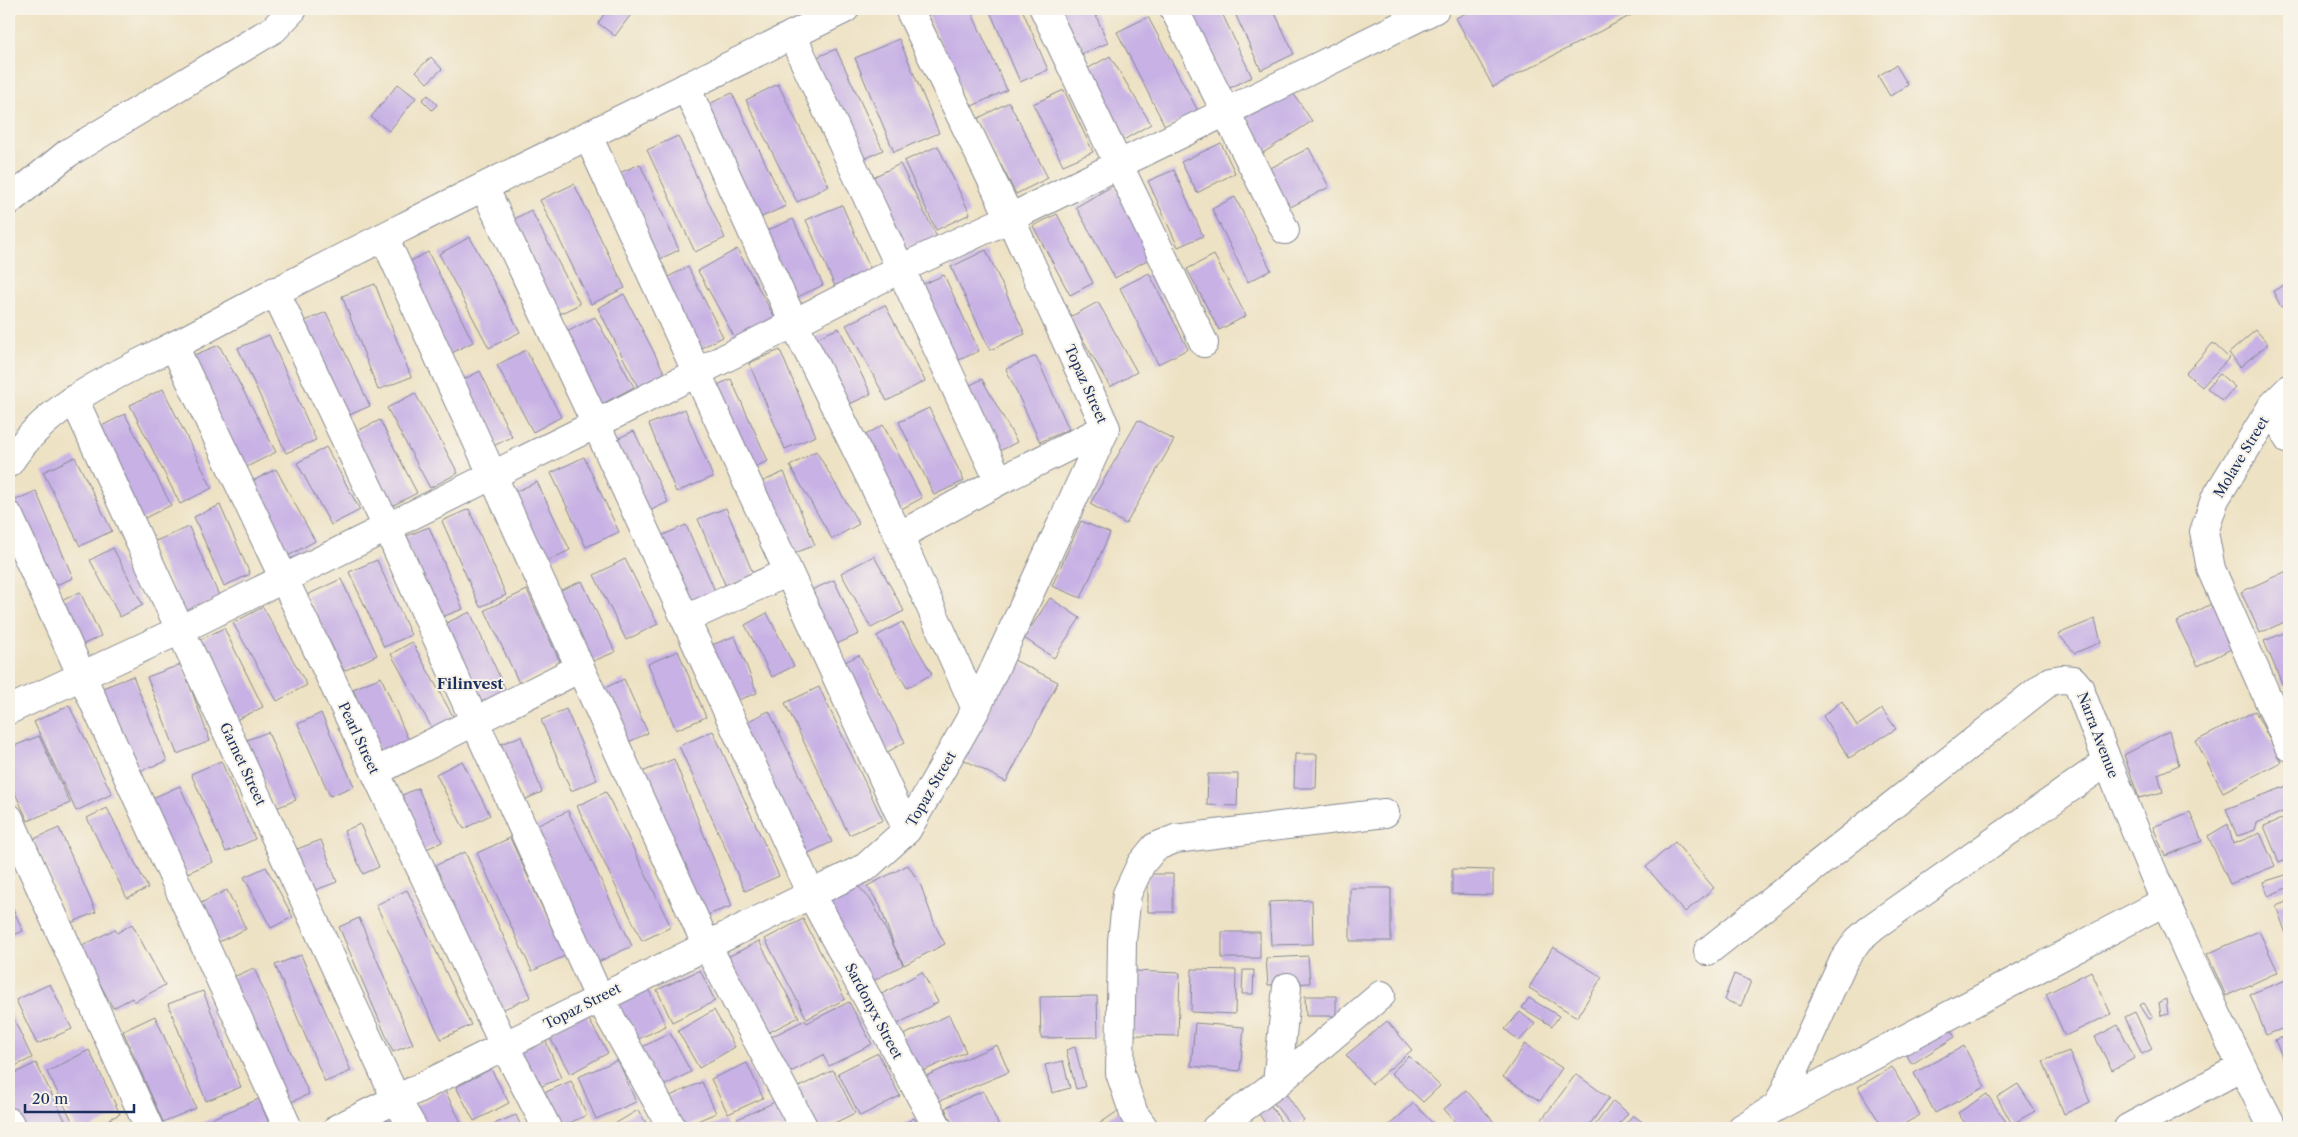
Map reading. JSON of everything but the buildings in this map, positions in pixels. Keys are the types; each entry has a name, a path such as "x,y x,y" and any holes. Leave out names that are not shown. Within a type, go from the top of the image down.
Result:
{"street":[{"path":"9,201 68,153 274,29 293,9"},
{"path":"9,464 20,445 74,399 121,371 174,346 275,291 844,9"},
{"name":"Topaz Street","path":"338,1128 706,944 866,867 907,830 976,709 1106,428 1010,218 909,9"},
{"path":"1044,9 1204,343"},
{"path":"1174,9 1285,230"},
{"path":"9,710 82,674 182,629 596,424 900,269 1010,218 1435,9"},
{"path":"792,35 999,481"},
{"path":"686,87 794,324 899,536 976,709"},
{"path":"588,136 907,830"},
{"name":"Sardonyx Street","path":"484,187 596,424 811,894 938,1128"},
{"path":"384,237 706,944 804,1128"},
{"path":"275,291 387,527 599,997 672,1128"},
{"name":"Pearl Street","path":"174,346 504,1045 547,1128"},
{"path":"2281,398 2289,440"},
{"name":"Molave Street","path":"2281,398 2215,499 2204,532 2210,569 2289,747"},
{"name":"Garnet Street","path":"74,399 182,629 396,1099 413,1128"},
{"path":"899,536 999,481 1106,428"},
{"path":"9,516 288,1128"},
{"path":"686,619 788,572"},
{"path":"375,772 580,668"},
{"name":"Narra Avenue","path":"1708,951 2050,681 2062,678 2073,680 2080,687 2107,762 2164,902 2273,1128"},
{"path":"1778,1106 1844,960 1858,940 1874,926 2107,762"},
{"path":"1144,1128 1134,1114 1120,1073 1122,941 1127,894 1141,864 1156,847 1176,840 1205,834 1385,813"},
{"path":"9,818 149,1128"},
{"path":"1742,1128 1778,1106 2164,902"},
{"path":"1277,1083 1287,987"},
{"path":"1216,1128 1277,1083 1381,995"},
{"path":"2128,1128 2242,1067"},
{"path":"9,1122 12,1128"}],"district":[{"name":"Filinvest","path":"470,683"}]}
